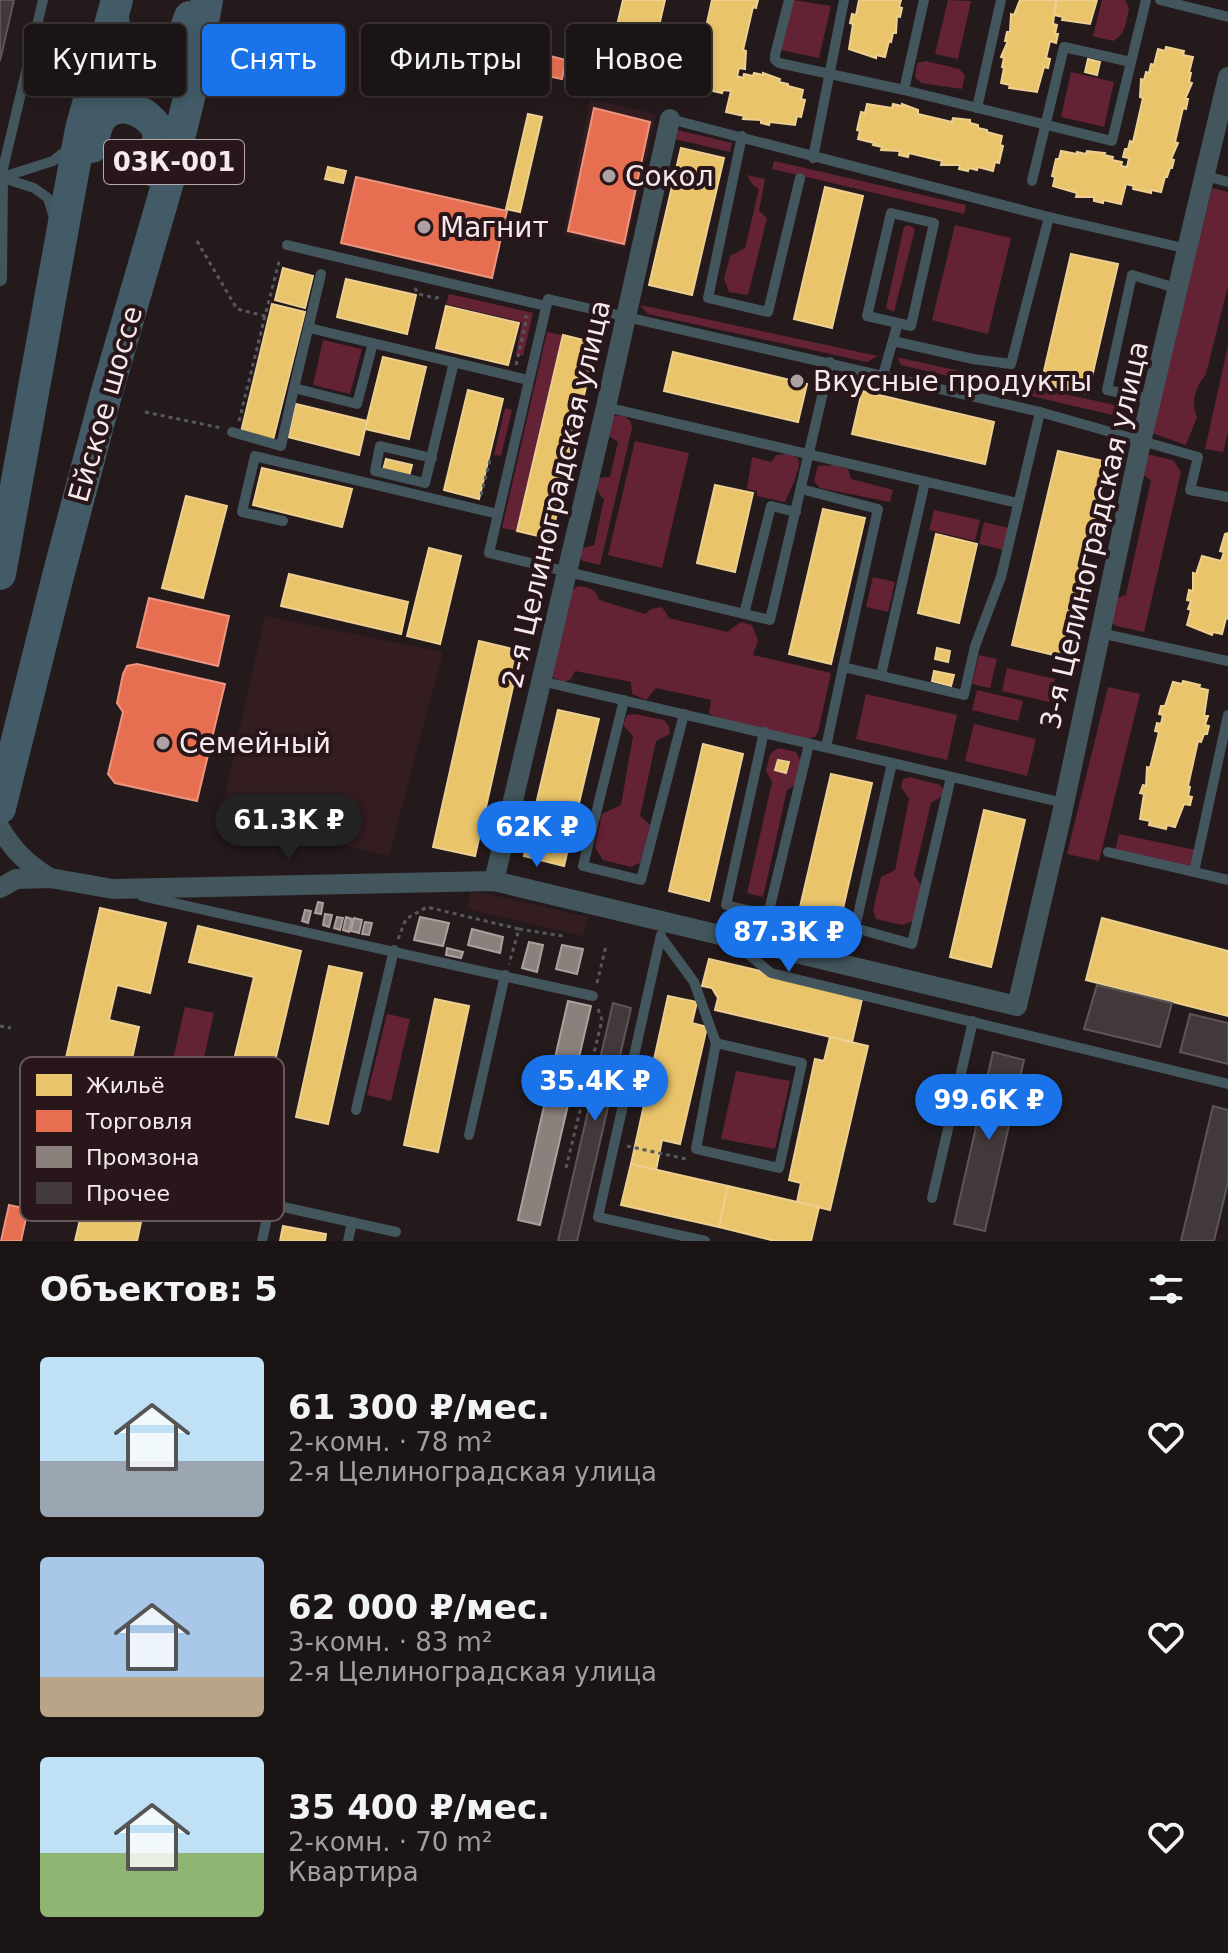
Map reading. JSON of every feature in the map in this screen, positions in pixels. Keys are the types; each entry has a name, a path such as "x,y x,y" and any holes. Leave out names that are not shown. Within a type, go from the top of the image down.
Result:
{"main road":[{"name":"03К-001","path":"115,7 114,38 119,52 126,60 140,67 153,68 166,66 177,52 196,0"},
{"name":"Ейское шоссе","path":"0,808 58,576 174,160 207,0"},
{"name":"03К-001","path":"0,574 81,129 115,7"},
{"name":"03К-001","path":"48,310 82,191 96,126 112,110 124,107 146,115 155,125 159,143 128,320"}],"street":[{"name":"3-я Целиноградская улица","path":"726,936 1017,1006 1141,442 1228,77"},
{"name":"2-я Целиноградская улица","path":"494,881 606,407 670,119"},
{"path":"0,177 0,279"},
{"path":"0,828 13,849 31,867 50,878"},
{"path":"0,888 16,879 50,878 113,889 494,881 662,929 726,936"}],"lane":[{"path":"0,177 43,0"},
{"path":"789,0 775,60 779,63 1112,141 1146,0"},
{"path":"813,158 844,0"},
{"path":"904,90 924,0"},
{"path":"977,108 1001,0"},
{"path":"1160,0 1228,17"},
{"path":"1032,181 1064,47 1131,62"},
{"path":"670,119 742,136 813,158 1189,249"},
{"path":"0,177 53,161 66,151 81,129"},
{"path":"742,136 708,298 768,312 800,178"},
{"path":"1205,176 1228,182"},
{"path":"0,177 34,188 48,198 54,218 48,310"},
{"path":"891,213 934,223 911,326 898,323 867,316 891,213"},
{"path":"893,341 1011,364 1049,217"},
{"path":"287,245 546,306"},
{"path":"234,434 281,446 321,274"},
{"path":"1151,399 1107,390 1132,275 1179,289"},
{"path":"830,362 770,620 489,553 548,299 830,362 1040,412 1198,457 1190,490 1228,497"},
{"path":"883,375 898,323"},
{"path":"309,328 528,380"},
{"path":"294,388 357,404 373,343"},
{"path":"432,458 380,446 375,471 425,483 432,458 454,362"},
{"path":"606,407 1017,503"},
{"path":"843,667 964,695 975,646 1001,577 1040,412"},
{"path":"283,521 242,512 255,456 498,514"},
{"path":"881,675 925,482"},
{"path":"801,489 878,509 826,747"},
{"path":"744,614 771,506 796,512"},
{"path":"1100,633 1228,661"},
{"path":"541,681 1064,803"},
{"path":"624,700 583,866 641,880 684,714"},
{"path":"1194,872 1228,715"},
{"path":"764,732 726,905 768,915 809,744"},
{"path":"892,763 855,928 912,944 951,777"},
{"path":"1108,852 1228,880"},
{"path":"113,889 593,996"},
{"path":"662,929 694,982 716,1043 696,1149 779,1168 802,1063 716,1043"},
{"path":"662,929 598,1217 705,1241"},
{"path":"726,936 771,973 1228,1084"},
{"path":"356,1110 394,950"},
{"path":"469,1135 505,975"},
{"path":"932,1198 973,1021"},
{"path":"284,1207 396,1232"},
{"path":"262,1241 266,1221"},
{"path":"348,1241 352,1222"}],"path":[{"path":"197,241 237,309 265,316"},
{"path":"145,412 234,434 279,258"},
{"path":"426,296 445,297"},
{"path":"513,314 527,317 513,376"},
{"path":"480,500 490,460"},
{"path":"394,950 406,919 427,907 563,936"},
{"path":"505,975 519,929"},
{"path":"566,1168 602,1020 593,996 606,946"},
{"path":"0,1026 11,1028"},
{"path":"615,1143 690,1160 696,1149"}],"shaded area":[{"path":"793,0 831,6 819,58 781,50"},
{"path":"948,0 971,1 958,59 935,54"},
{"path":"1102,0 1125,0 1129,8 1123,31 1113,41 1093,36"},
{"path":"926,61 959,69 965,75 962,89 921,83 915,77 917,63"},
{"path":"1071,72 1114,82 1104,127 1061,117"},
{"name":"Сокол","path":"590,99 656,114 626,249 564,234"},
{"path":"677,130 732,143 730,152 675,139"},
{"path":"774,161 966,205 964,214 772,169"},
{"path":"747,175 765,179 759,211 767,218 748,295 729,292 724,279 730,256 745,248 759,189"},
{"path":"1212,188 1228,192 1228,286 1206,374 1195,395 1197,417 1186,445 1152,433"},
{"path":"908,225 915,229 894,312 886,308 904,227"},
{"path":"955,225 1011,238 988,334 932,320"},
{"path":"449,294 533,313 523,356 516,354 522,322 446,304"},
{"path":"640,305 878,356 867,362 648,314"},
{"path":"547,332 563,335 517,531 502,528"},
{"path":"323,340 362,349 350,394 313,385"},
{"path":"1228,346 1228,432 1223,452 1205,449"},
{"path":"897,357 1119,406 1116,416 901,365"},
{"path":"505,408 512,410 501,456 494,455"},
{"path":"618,415 628,419 632,428 600,565 583,561 578,555 579,549 594,545 604,499 598,490 598,478 610,477 618,442 609,436 611,417"},
{"path":"635,441 689,453 662,568 608,555"},
{"path":"788,454 798,458 799,466 785,502 757,496 757,491 747,489 752,457 771,462 777,455"},
{"path":"1146,454 1173,460 1181,472 1144,632 1116,626 1108,619 1112,600 1126,595 1151,480 1140,473"},
{"path":"834,465 848,469 851,479 893,490 890,502 820,488 814,481 818,466"},
{"path":"934,510 980,520 975,541 929,530"},
{"path":"984,522 1008,528 1003,550 979,544"},
{"path":"873,577 895,582 888,612 866,607"},
{"path":"578,586 592,589 599,600 645,614 662,607 669,618 727,632 741,622 752,625 758,640 753,655 831,673 815,737 807,739 717,719 709,713 711,700 656,688 646,700 632,694 631,682 575,671 571,679 565,682 554,678 551,673 569,593"},
{"path":"265,616 443,652 389,856 220,816"},
{"path":"979,655 997,659 990,688 972,684"},
{"path":"1007,668 1055,679 1049,702 1002,691"},
{"path":"1108,687 1140,694 1099,861 1067,854"},
{"path":"977,690 1023,701 1018,721 972,710"},
{"path":"866,694 957,715 947,760 856,739"},
{"path":"627,715 664,720 670,734 656,741 640,816 650,825 640,863 631,867 603,860 595,847 602,814 621,805 633,736 623,725"},
{"path":"974,724 1036,739 1027,776 965,761"},
{"path":"778,748 796,752 801,762 795,785 787,790 763,897 747,893 772,782 766,771 770,754"},
{"path":"910,777 940,785 944,790 942,796 931,803 914,875 922,887 913,921 902,925 876,919 873,910 881,877 895,870 909,799 901,787 903,779"},
{"path":"1119,834 1196,850 1193,869 1115,852"},
{"path":"471,890 588,917 583,936 467,909"},
{"path":"185,1007 214,1013 204,1057 173,1057"},
{"path":"387,1014 410,1019 391,1101 367,1095"},
{"path":"736,1071 790,1081 775,1149 721,1139"}],"building: Жильё":[{"path":"623,0 665,0 659,24 617,24"},
{"path":"712,0 758,0 756,8 753,7 743,50 746,51 745,69 739,68 737,76 743,78 744,74 753,76 754,73 763,73 803,90 801,99 805,100 801,117 797,116 795,125 770,122 769,125 761,123 761,120 743,119 744,116 726,112 731,91 711,91 711,24 707,24"},
{"path":"859,0 901,0 896,33 889,41 885,57 876,55 876,58 849,49 853,24 850,23 852,14 856,15"},
{"path":"1020,0 1056,0 1053,24 1057,25 1055,34 1058,34 1056,43 1050,41 1046,58 1050,59 1048,68 1044,67 1037,92 1009,88 1010,85 1001,83 1004,58 1001,57 1008,41 1005,41 1007,32 1010,32 1011,14 1014,15"},
{"path":"1057,0 1097,0 1090,24 1062,20 1063,17 1054,15"},
{"path":"1166,47 1184,51 1183,55 1193,57 1189,73 1189,82 1192,83 1185,99 1188,99 1186,109 1183,108 1175,142 1178,143 1171,159 1174,160 1161,192 1133,189 1134,186 1126,184 1121,204 1103,200 1103,203 1094,201 1094,197 1076,197 1077,193 1053,186 1055,177 1052,176 1061,151 1105,153 1127,167 1129,158 1123,157 1130,141 1133,142 1143,98 1140,97 1141,79 1144,80 1146,72 1149,73 1151,64 1154,65 1158,49 1165,51"},
{"path":"1088,59 1100,62 1097,75 1085,72"},
{"path":"867,104 892,108 893,104 902,104 918,110 918,114 952,122 953,118 970,120 978,128 1002,136 999,163 995,162 993,171 978,167 977,170 969,168 968,171 959,169 960,165 941,165 942,161 881,150 882,147 874,143 858,139 861,112 865,113"},
{"path":"528,114 542,117 520,212 506,209"},
{"path":"681,148 724,158 692,295 649,285"},
{"path":"328,167 346,171 343,183 325,179"},
{"path":"825,187 863,196 832,328 794,319"},
{"path":"1071,254 1118,264 1088,394 1041,384"},
{"path":"283,268 313,276 305,308 275,300"},
{"path":"346,279 416,295 407,334 337,317"},
{"path":"272,304 305,312 273,440 241,432"},
{"path":"446,306 519,323 508,365 436,348"},
{"path":"563,335 596,343 551,539 517,531"},
{"path":"673,352 807,384 798,422 664,391"},
{"path":"383,357 426,367 409,439 365,429"},
{"path":"468,390 503,399 479,499 444,490"},
{"path":"862,391 994,422 985,464 852,434"},
{"path":"296,404 367,421 359,455 288,437"},
{"path":"1058,451 1108,462 1062,657 1012,645"},
{"path":"386,459 412,465 409,476 383,470"},
{"path":"262,468 352,489 342,527 253,505"},
{"path":"715,485 753,493 735,572 697,563"},
{"path":"186,496 227,506 203,598 162,588"},
{"path":"823,509 865,518 831,664 789,654"},
{"path":"1228,533 1228,619 1222,634 1213,632 1212,635 1187,625 1191,601 1187,600 1189,590 1193,591 1193,573 1196,574 1202,556 1221,561 1224,552 1220,551"},
{"path":"936,534 977,544 959,623 918,613"},
{"path":"429,548 461,556 440,644 407,636"},
{"path":"289,574 408,602 401,634 281,606"},
{"path":"479,641 521,651 475,856 433,847"},
{"path":"937,648 950,651 948,662 935,659"},
{"path":"934,671 954,675 951,686 932,681"},
{"path":"1183,681 1208,690 1204,716 1208,716 1205,725 1209,726 1207,734 1201,742 1198,741 1188,786 1188,796 1192,797 1190,805 1184,804 1175,827 1167,825 1166,829 1140,819 1144,794 1140,793 1143,785 1146,786 1147,767 1150,768 1159,732 1155,731 1157,723 1161,724 1161,706 1165,706 1173,682 1182,684"},
{"path":"558,710 599,719 564,866 524,856"},
{"path":"703,744 743,754 709,901 669,891"},
{"path":"778,760 789,762 786,773 775,770"},
{"path":"831,774 872,783 838,930 797,920"},
{"path":"984,810 1025,820 991,967 950,957"},
{"path":"100,908 166,923 150,993 117,985 109,1020 139,1027 132,1057 66,1057"},
{"path":"1102,918 1228,951 1228,1016 1086,980"},
{"path":"198,926 301,951 276,1057 235,1056 254,977 189,962"},
{"path":"709,959 863,995 852,1042 715,1010 718,998 712,988 702,986"},
{"path":"329,966 362,973 328,1124 296,1117"},
{"path":"668,996 697,1002 692,1023 707,1027 680,1144 662,1140 656,1170 631,1164"},
{"path":"435,999 469,1006 438,1152 404,1145"},
{"path":"830,1037 868,1046 830,1210 797,1202 801,1183 789,1180 815,1059 824,1061"},
{"path":"631,1164 728,1186 719,1227 621,1205"},
{"path":"728,1186 819,1207 811,1241 775,1241 719,1227"},
{"path":"80,1221 141,1222 137,1241 75,1241"},
{"path":"283,1226 326,1234 325,1241 280,1241"}],"building: Торговля":[{"path":"550,56 566,60 562,79 550,77"},
{"name":"Сокол","path":"594,108 650,122 624,244 568,231"},
{"name":"Магнит","path":"356,177 507,211 492,278 341,243"},
{"path":"149,598 229,616 218,666 137,647"},
{"name":"Семейный","path":"137,664 225,684 197,801 115,783 108,774 123,712 117,703 123,674 127,666"},
{"path":"9,1205 20,1207 20,1221 25,1221 21,1241 1,1241"}],"building: Промзона":[{"path":"318,902 323,903 321,914 315,913"},
{"path":"305,910 311,911 308,923 302,921"},
{"path":"325,914 332,915 329,927 323,925"},
{"path":"337,917 343,918 340,930 334,928"},
{"path":"346,917 352,919 349,932 343,930"},
{"path":"420,917 449,923 443,946 414,940"},
{"path":"354,918 362,920 359,933 351,931"},
{"path":"365,922 372,923 369,935 362,934"},
{"path":"472,929 503,937 500,953 468,945"},
{"path":"529,942 543,945 537,972 522,968"},
{"path":"562,945 583,949 577,974 556,969"},
{"path":"447,948 463,952 461,958 446,955"},
{"path":"568,1001 591,1006 540,1225 518,1220"}],"building: Прочее":[{"path":"0,0 14,0 0,61"},
{"path":"1097,985 1172,1003 1160,1047 1084,1029"},
{"path":"613,1003 631,1008 577,1241 558,1241"},
{"path":"1190,1014 1228,1023 1228,1064 1180,1052"},
{"path":"993,1052 1024,1060 985,1231 954,1224"},
{"path":"1213,1106 1228,1110 1228,1182 1214,1241 1181,1241"}],"place":[{"name":"Сокол","path":"609,176"},
{"name":"Магнит","path":"424,227"},
{"name":"Вкусные продукты","path":"797,381"},
{"name":"Семейный","path":"163,743"}]}
